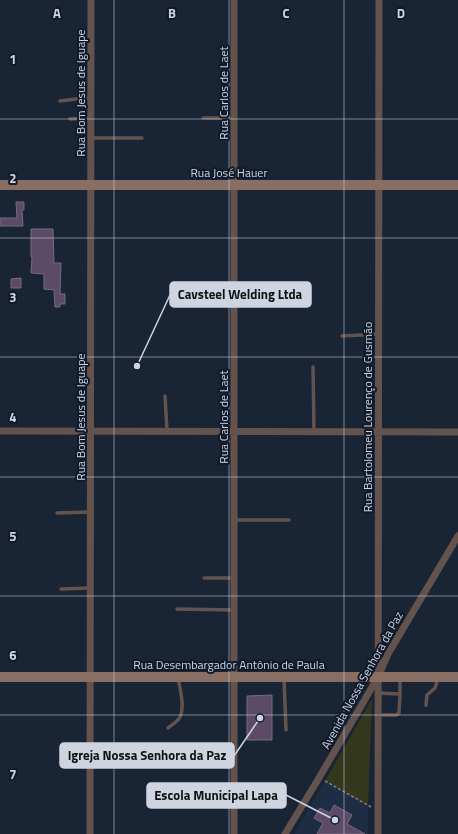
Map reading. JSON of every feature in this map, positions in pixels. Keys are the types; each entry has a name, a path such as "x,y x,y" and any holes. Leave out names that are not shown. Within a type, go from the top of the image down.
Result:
{"main road":[{"name":"Rua José Hauer","path":"0,185 458,185"},
{"name":"Rua Desembargador Antônio de Paula","path":"0,676 458,677"}],"street":[{"name":"Rua Bom Jesus de Iguape","path":"90,834 91,0"},
{"name":"Rua Carlos de Laet","path":"234,0 234,834"},
{"name":"Rua Bartolomeu Lourenço de Gusmão","path":"378,834 379,0"},
{"path":"0,431 458,432"},
{"name":"Avenida Nossa Senhora da Paz","path":"285,834 378,677 388,654 458,536"}],"lane":[{"path":"60,101 91,97"},
{"path":"70,119 91,118"},
{"path":"203,118 234,118"},
{"path":"91,138 142,138"},
{"path":"342,336 379,334"},
{"path":"313,367 314,432"},
{"path":"165,396 167,431"},
{"path":"57,513 91,512"},
{"path":"234,520 289,520"},
{"path":"204,578 234,578"},
{"path":"61,589 90,588"},
{"path":"177,609 234,610"},
{"path":"168,728 180,718 182,712 178,677"},
{"path":"284,677 286,730"},
{"path":"378,715 396,715 399,713 400,677"},
{"path":"426,705 427,695 435,688 438,677"},
{"path":"378,693 400,694"}],"path":[{"path":"319,778 378,811"}],"shaded area":[{"path":"325,781 368,806 368,834 294,834"}],"green space":[{"path":"372,699 368,806 325,781"}],"building":[{"path":"16,202 24,202 24,210 22,210 23,226 0,226 0,218 17,218"},
{"path":"31,229 53,229 54,263 61,263 60,294 65,294 65,304 60,304 60,307 55,307 54,290 44,289 44,274 31,273"},
{"path":"21,278 21,288 11,288 11,279"},
{"path":"272,695 272,740 247,740 247,696"},
{"path":"334,805 352,815 347,824 365,834 317,834 323,823 314,818 320,808 330,813"}],"place":[{"name":"Cavsteel Welding Ltda","path":"137,366"},
{"name":"Igreja Nossa Senhora da Paz","path":"260,718"},
{"name":"Escola Municipal Lapa","path":"335,820"}]}
